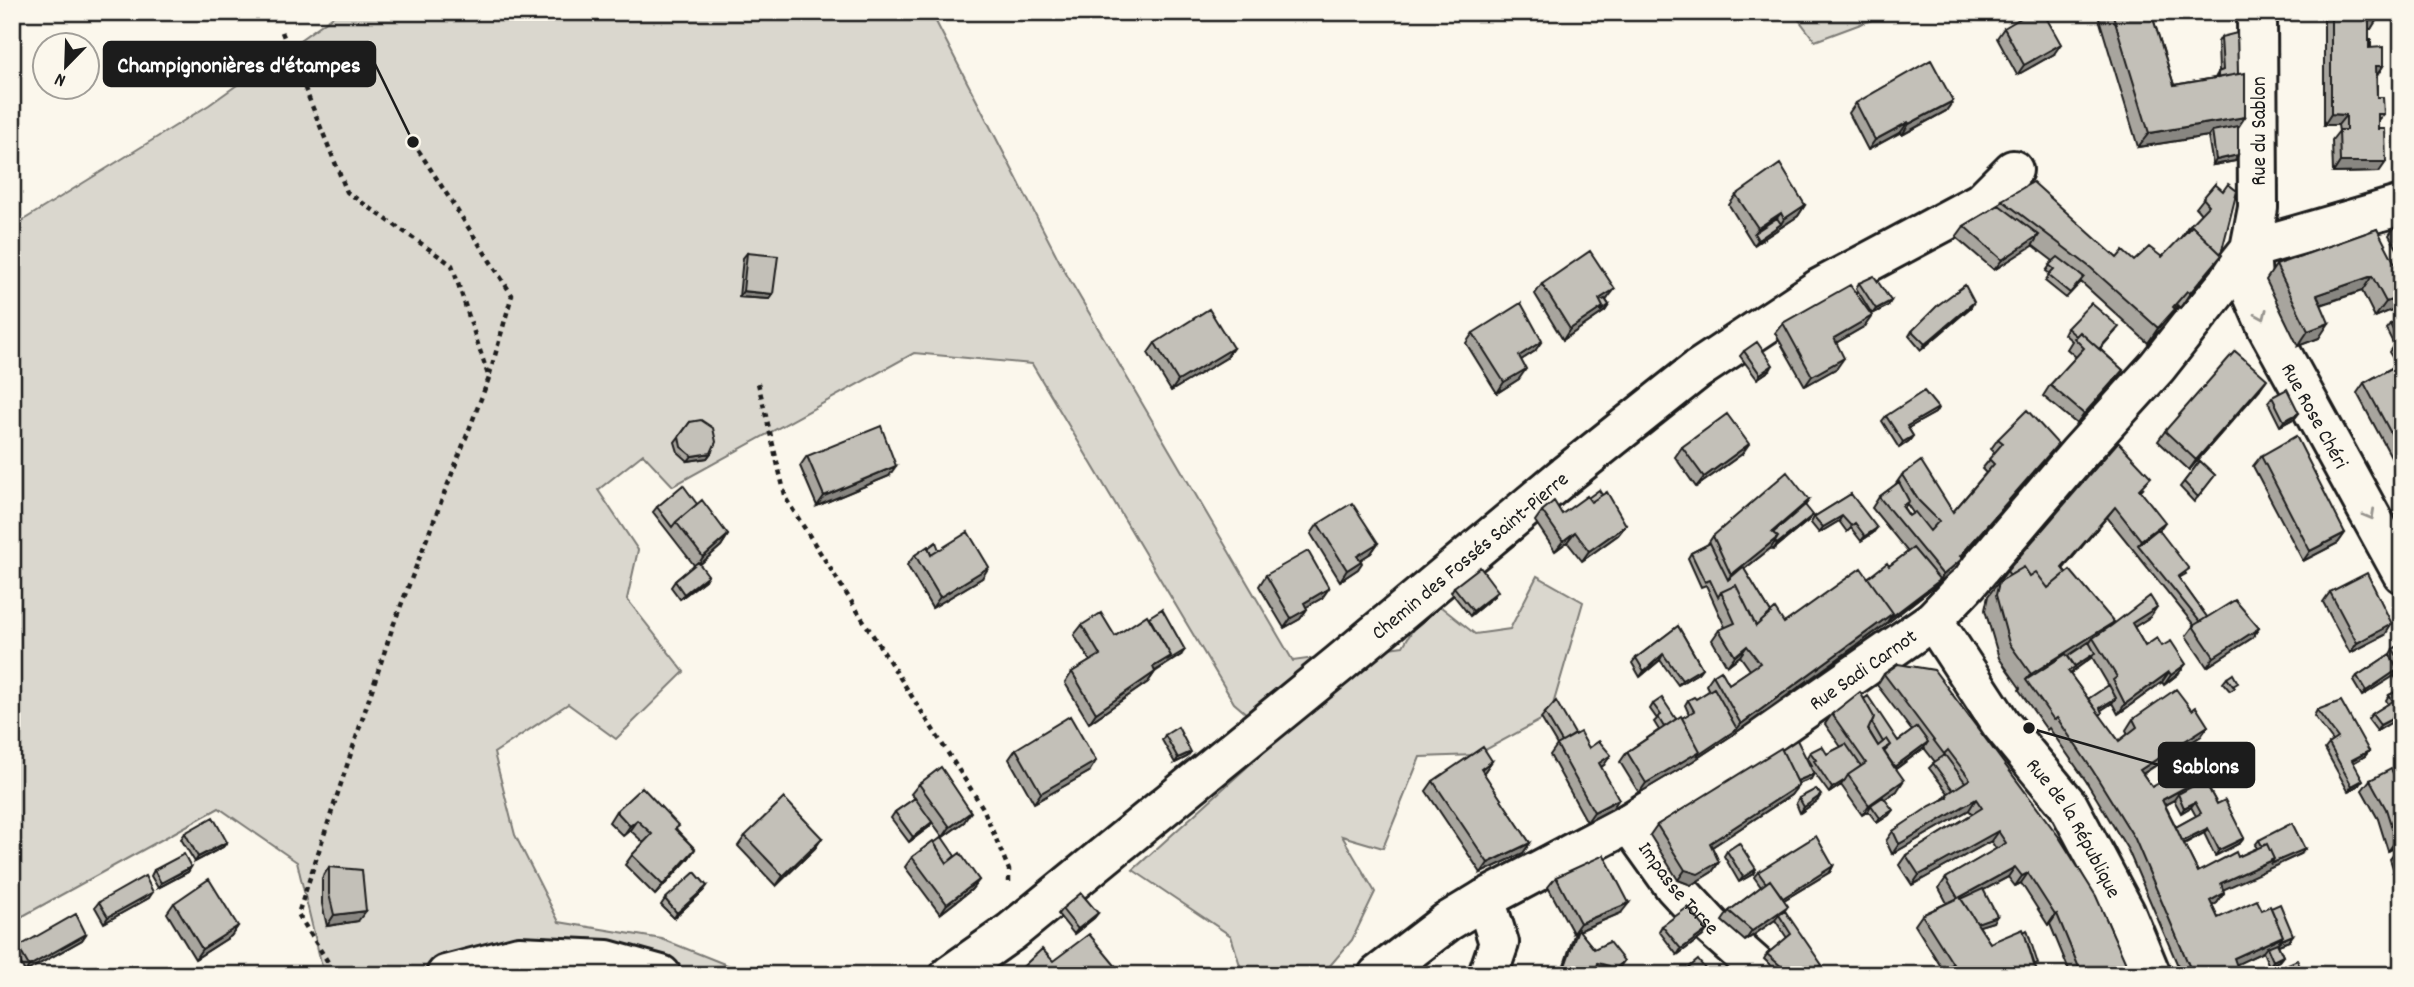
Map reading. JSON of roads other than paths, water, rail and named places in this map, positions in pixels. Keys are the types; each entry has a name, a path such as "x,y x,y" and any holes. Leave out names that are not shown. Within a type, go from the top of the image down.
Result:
{"street":[{"name":"Rue du Sablon","path":"2250,249 2258,208 2257,12"},
{"name":"Chemin des Fossés Saint-Pierre","path":"950,975 1011,932 1696,370 1820,288 1981,202 2013,170"},
{"path":"2250,249 2385,210 2384,250"},
{"name":"Rue Rose Chéri","path":"2250,249 2253,295 2267,327 2402,573"},
{"name":"Rue Sadi Carnot","path":"1378,975 1447,922 1629,823 1758,741 1933,620 2157,367 2250,249"},
{"name":"Rue de la République","path":"1933,620 2001,724 2068,805 2125,912 2151,975"},
{"name":"Impasse Torse","path":"1629,823 1674,886 1713,928 1766,975"},
{"path":"1485,899 1499,943 1488,975"},
{"path":"446,975 519,956 607,960 661,975"}],"place":[{"name":"Champignonières d'étampes","path":"413,142"},
{"name":"Sablons","path":"2029,728"}]}
